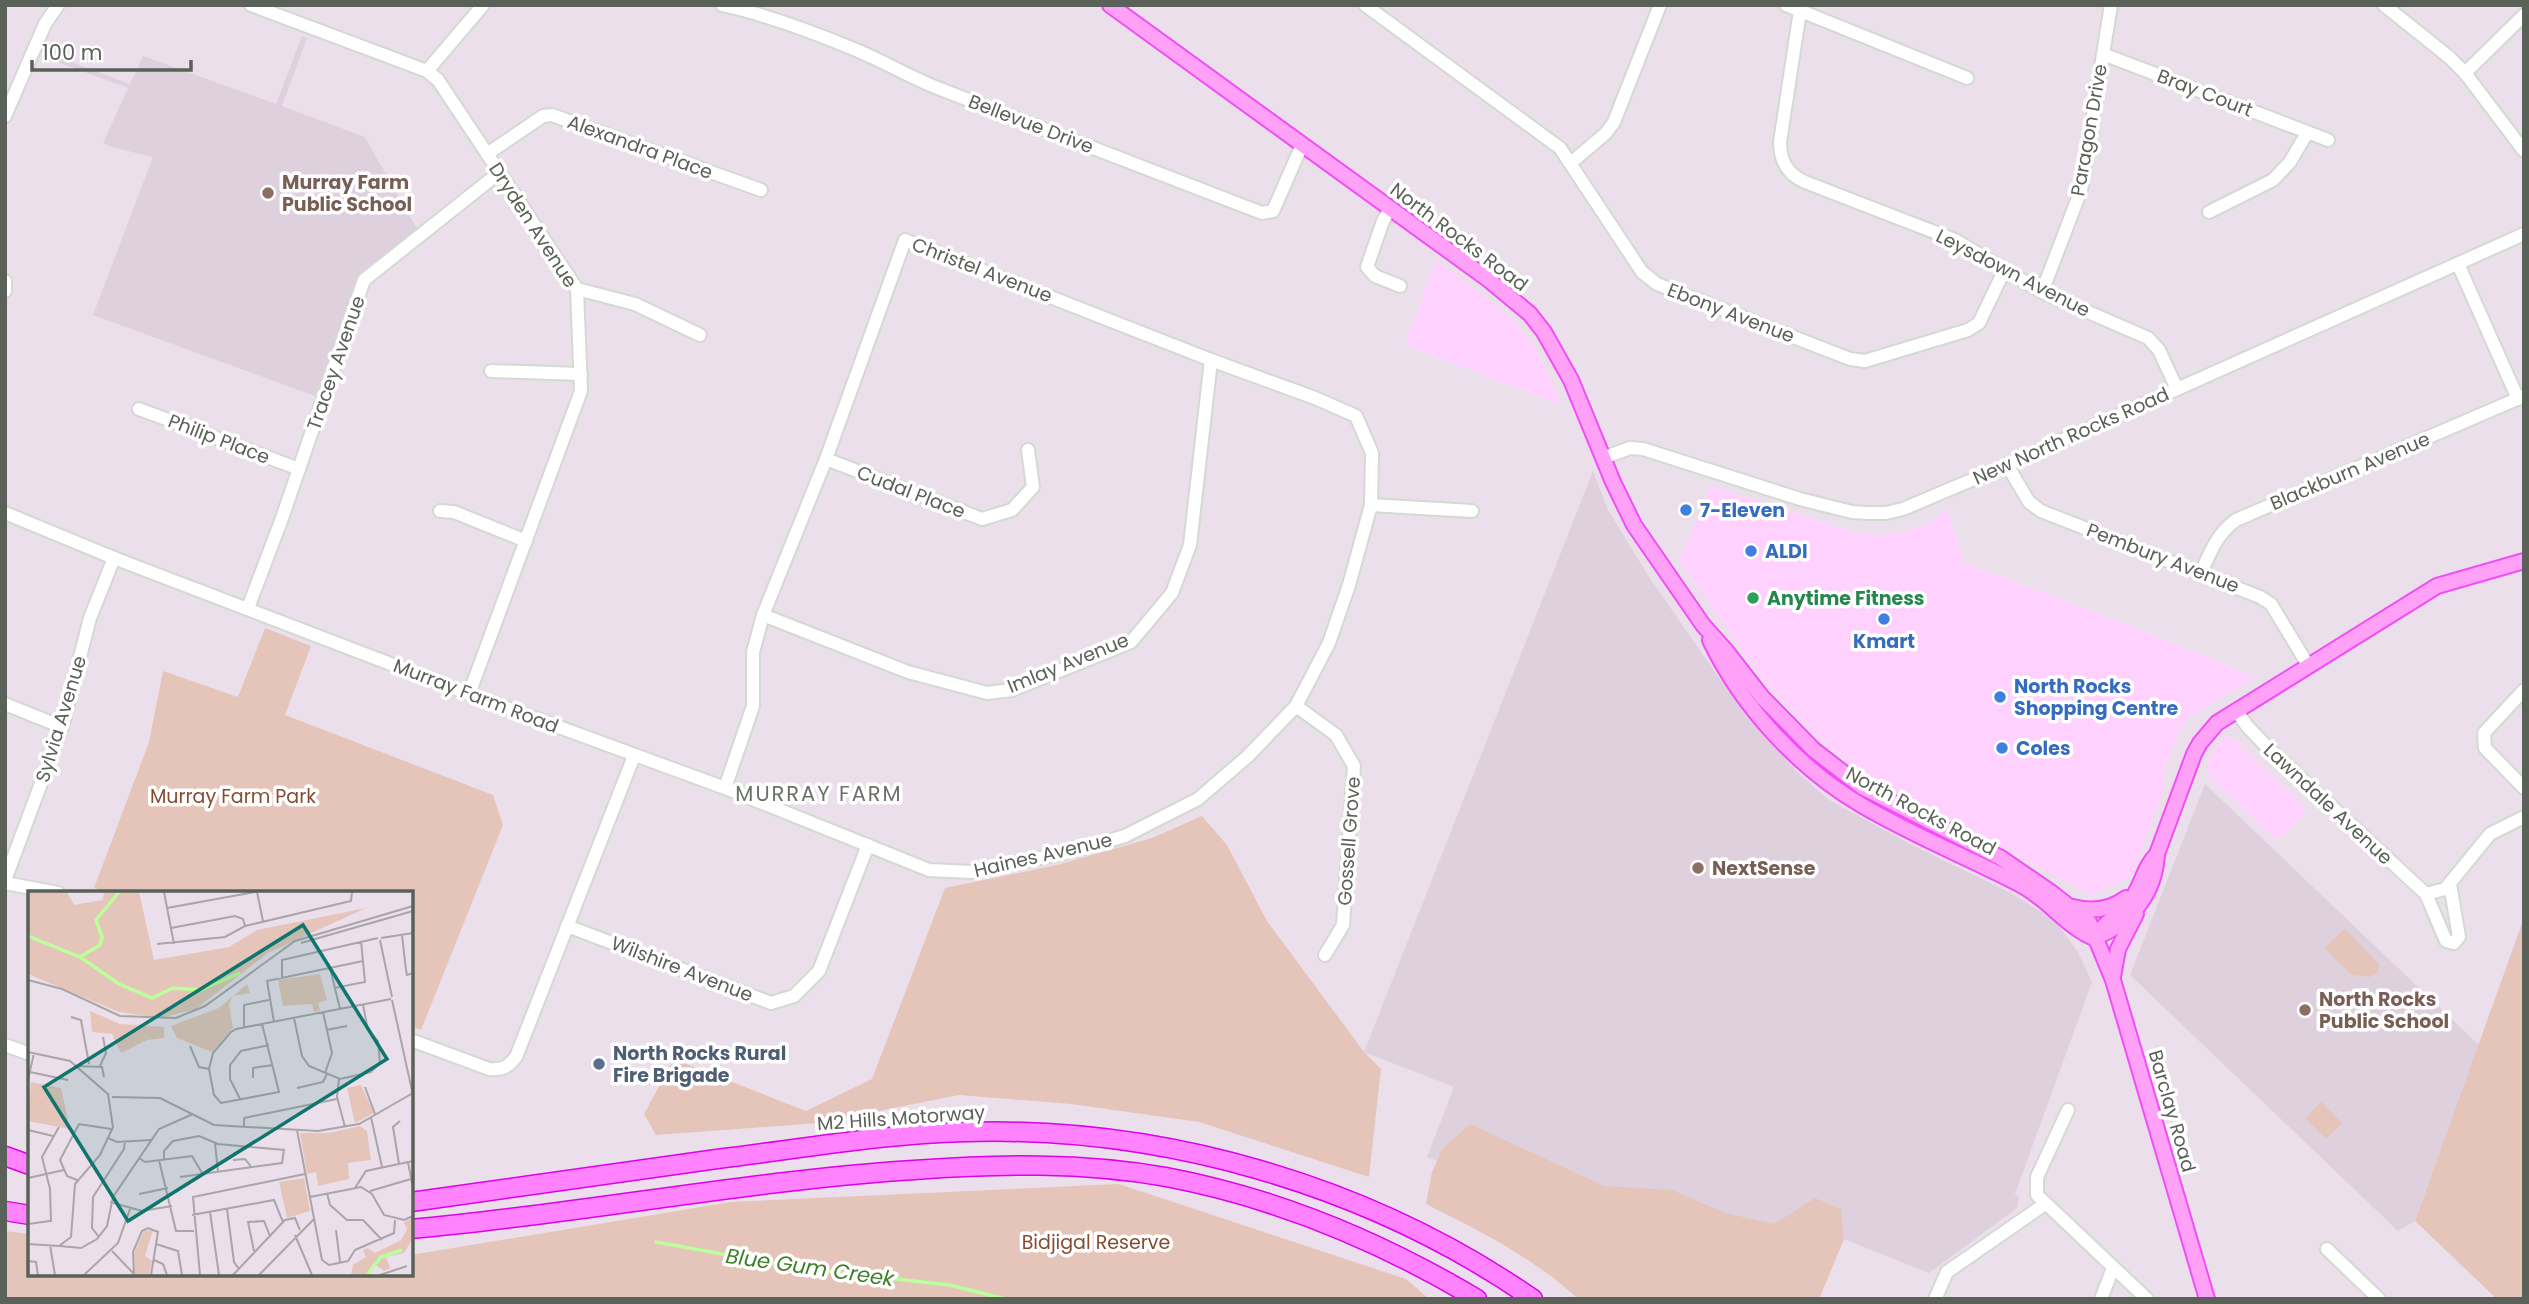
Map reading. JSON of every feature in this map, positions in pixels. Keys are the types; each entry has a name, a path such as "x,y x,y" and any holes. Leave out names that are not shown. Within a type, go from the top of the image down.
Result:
{"highway":[{"name":"M2 Hills Motorway","path":"413,1202 872,1138 969,1132 1082,1137 1180,1151 1316,1188 1401,1223 1457,1252 1533,1299"},
{"path":"5,1156 28,1164"},
{"path":"413,1229 796,1179 971,1166 1046,1164 1164,1177 1298,1212 1421,1266 1477,1299"},
{"path":"5,1168 28,1174"},
{"path":"5,1211 28,1216"}],"main road":[{"name":"North Rocks Road","path":"1110,5 1508,294 1530,314 1544,332 1571,380 1634,525 1703,625 1762,697 1795,733 1828,762 1882,798 2001,858 2071,906 2089,922 2094,938"},
{"path":"2113,980 2118,949 2156,870 2157,854 2200,743 2217,723 2437,586 2524,561"},
{"name":"North Rocks Road","path":"1703,625 1718,658 1752,706 1788,748 1828,783 1880,816 2022,885 2051,904 2078,931 2094,938"},
{"path":"2094,938 2104,924 2130,901 2147,863 2157,854"},
{"path":"2071,906 2093,910 2112,906 2124,900 2139,886"},
{"path":"2094,938 2119,926 2137,910"},
{"name":"Barclay Road","path":"2094,938 2113,980 2207,1299"}],"street":[{"path":"5,116 44,23 58,5"},
{"name":"Dryden Avenue","path":"251,5 427,71 438,80 577,289 581,391 469,694"},
{"path":"427,71 483,5"},
{"name":"Bellevue Drive","path":"722,5 808,31 859,51 935,87 1262,213 1273,211 1302,145"},
{"name":"Ebony Avenue","path":"1365,5 1556,144 1572,162 1636,263 1648,279 1657,284 1850,359 1865,361 1968,330 1979,323 2004,271"},
{"path":"1572,162 1599,140 1614,122 1660,5"},
{"path":"1786,5 1967,78"},
{"name":"Paragon Drive","path":"2042,292 2081,190 2111,5"},
{"path":"2384,5 2437,46 2465,74 2524,151"},
{"name":"Leysdown Avenue","path":"1800,11 1780,142 1781,172 1955,240 2042,292 2148,338 2159,351 2176,389"},
{"path":"2465,74 2524,15"},
{"name":"Bray Court","path":"2103,54 2329,140"},
{"name":"Alexandra Place","path":"486,154 543,116 552,115 761,190"},
{"path":"2209,212 2273,180 2290,162 2307,133"},
{"name":"Tracey Avenue","path":"247,608 261,577 364,280 500,172"},
{"path":"1390,209 1383,220 1367,267 1375,276 1400,286"},
{"name":"New North Rocks Road","path":"1603,458 1630,448 1643,449 1800,499 1852,512 1886,513 1903,509 2524,234"},
{"name":"Christel Avenue","path":"725,788 752,706 753,652 763,615 826,459 905,240 1356,416 1372,453 1371,505"},
{"path":"2458,264 2521,398"},
{"path":"5,281 5,291"},
{"path":"577,289 635,304 700,335"},
{"name":"Imlay Avenue","path":"763,615 908,672 987,693 1012,690 1131,642 1172,593 1189,545 1211,360"},
{"path":"491,371 581,374"},
{"name":"Blackburn Avenue","path":"2201,573 2214,542 2236,520 2521,398"},
{"name":"Philip Place","path":"139,409 299,469"},
{"name":"Cudal Place","path":"826,459 982,519 1012,510 1033,487 1028,450"},
{"name":"Pembury Avenue","path":"2007,465 2029,502 2041,511 2201,573 2271,604 2308,664"},
{"path":"1371,505 1472,511"},
{"name":"Haines Avenue","path":"634,756 725,788 929,870 972,872 1074,851 1125,836 1198,799 1248,756 1296,706 1329,643 1349,586 1371,505"},
{"path":"440,511 454,512 526,541"},
{"name":"Murray Farm Road","path":"5,513 114,558 634,756"},
{"name":"Sylvia Avenue","path":"5,881 62,727 90,618 114,558"},
{"path":"2524,690 2484,733 2485,748 2524,788"},
{"path":"5,704 62,727"},
{"name":"Gossell Grove","path":"1296,706 1336,735 1354,766 1343,925 1325,955"},
{"name":"Lawndale Avenue","path":"2236,710 2267,747 2426,894 2446,941 2454,943 2459,937 2450,884"},
{"path":"413,1041 489,1069 500,1070 508,1067 516,1057 634,756"},
{"path":"2426,894 2445,889 2490,834 2524,817"},
{"name":"Wilshire Avenue","path":"568,926 771,1003 794,996 819,971 868,845"},
{"path":"5,881 49,891"},
{"path":"5,1045 28,1053"},
{"path":"2068,1110 2037,1177 2037,1195 2147,1299"},
{"path":"1935,1299 1948,1272 2045,1204"},
{"path":"2327,1249 2379,1299"},
{"path":"2101,1299 2113,1268"}],"shaded area":[{"name":"Murray Farm Public School","path":"302,36 307,38 282,106 365,137 417,229 368,268 360,280 315,396 93,315 153,157 103,143 128,88 44,57 45,52 130,84 143,56 276,104"},
{"path":"1436,261 1515,322 1536,349 1562,405 1405,345"},
{"name":"NextSense","path":"1593,471 1608,510 1649,577 1745,715 1796,771 1829,800 1912,845 2009,892 2045,914 2059,926 2078,952 2092,982 2015,1194 2019,1198 2017,1208 1929,1273 1844,1239 1819,1299 1793,1299 1427,1157 1454,1087 1364,1052"},
{"name":"North Rocks Shopping Centre","path":"1711,486 1852,532 1874,535 1894,534 1924,526 1948,509 1964,563 2113,619 2255,677 2189,717 2180,729 2164,770 2163,790 2133,875 2091,895 1862,772 1802,722 1759,675 1679,560"},
{"path":"2231,737 2303,806 2303,815 2281,838 2274,838 2208,775 2207,767 2213,750 2223,738"},
{"name":"North Rocks Public School","path":"2205,784 2479,1045 2415,1221 2398,1231 2130,975"}],"green space":[{"name":"Murray Farm Park","path":"265,628 311,646 285,715 493,795 503,825 421,1030 413,1027 413,891 102,891 94,888 149,742 163,671 238,697"},
{"path":"1202,816 1227,845 1267,921 1364,1052 1381,1069 1369,1177 1199,1122 1071,1104 959,1095 819,1123 656,1135 644,1114 674,1059 806,1111 872,1079 945,888 1057,865 1152,838"},
{"path":"2524,918 2524,1299 2497,1299 2415,1221"},
{"path":"2345,929 2379,964 2378,972 2370,977 2352,975 2324,948"},
{"path":"2321,1102 2342,1123 2326,1139 2305,1118"},
{"path":"1470,1124 1604,1186 1672,1190 1725,1213 1774,1224 1815,1198 1841,1209 1844,1239 1819,1299 1578,1299 1525,1258 1426,1204 1432,1172 1443,1148"},
{"name":"Bidjigal Reserve","path":"1119,1184 1406,1279 1429,1299 5,1299 5,1231 28,1234 28,1276 413,1276 413,1255 731,1202"}],"waterway":[{"name":"Blue Gum Creek","path":"656,1242 805,1269 950,1285 1005,1299"}],"place":[{"name":"Murray Farm Public School","path":"268,193"},
{"name":"7-Eleven","path":"1686,510"},
{"name":"ALDI","path":"1751,551"},
{"name":"Anytime Fitness","path":"1753,598"},
{"name":"Kmart","path":"1884,619"},
{"name":"North Rocks Shopping Centre","path":"2000,697"},
{"name":"Coles","path":"2002,748"},
{"name":"NextSense","path":"1698,868"},
{"name":"North Rocks Public School","path":"2305,1010"},
{"name":"North Rocks Rural Fire Brigade","path":"599,1064"}],"district":[{"name":"MURRAY FARM","path":"819,793"}]}
